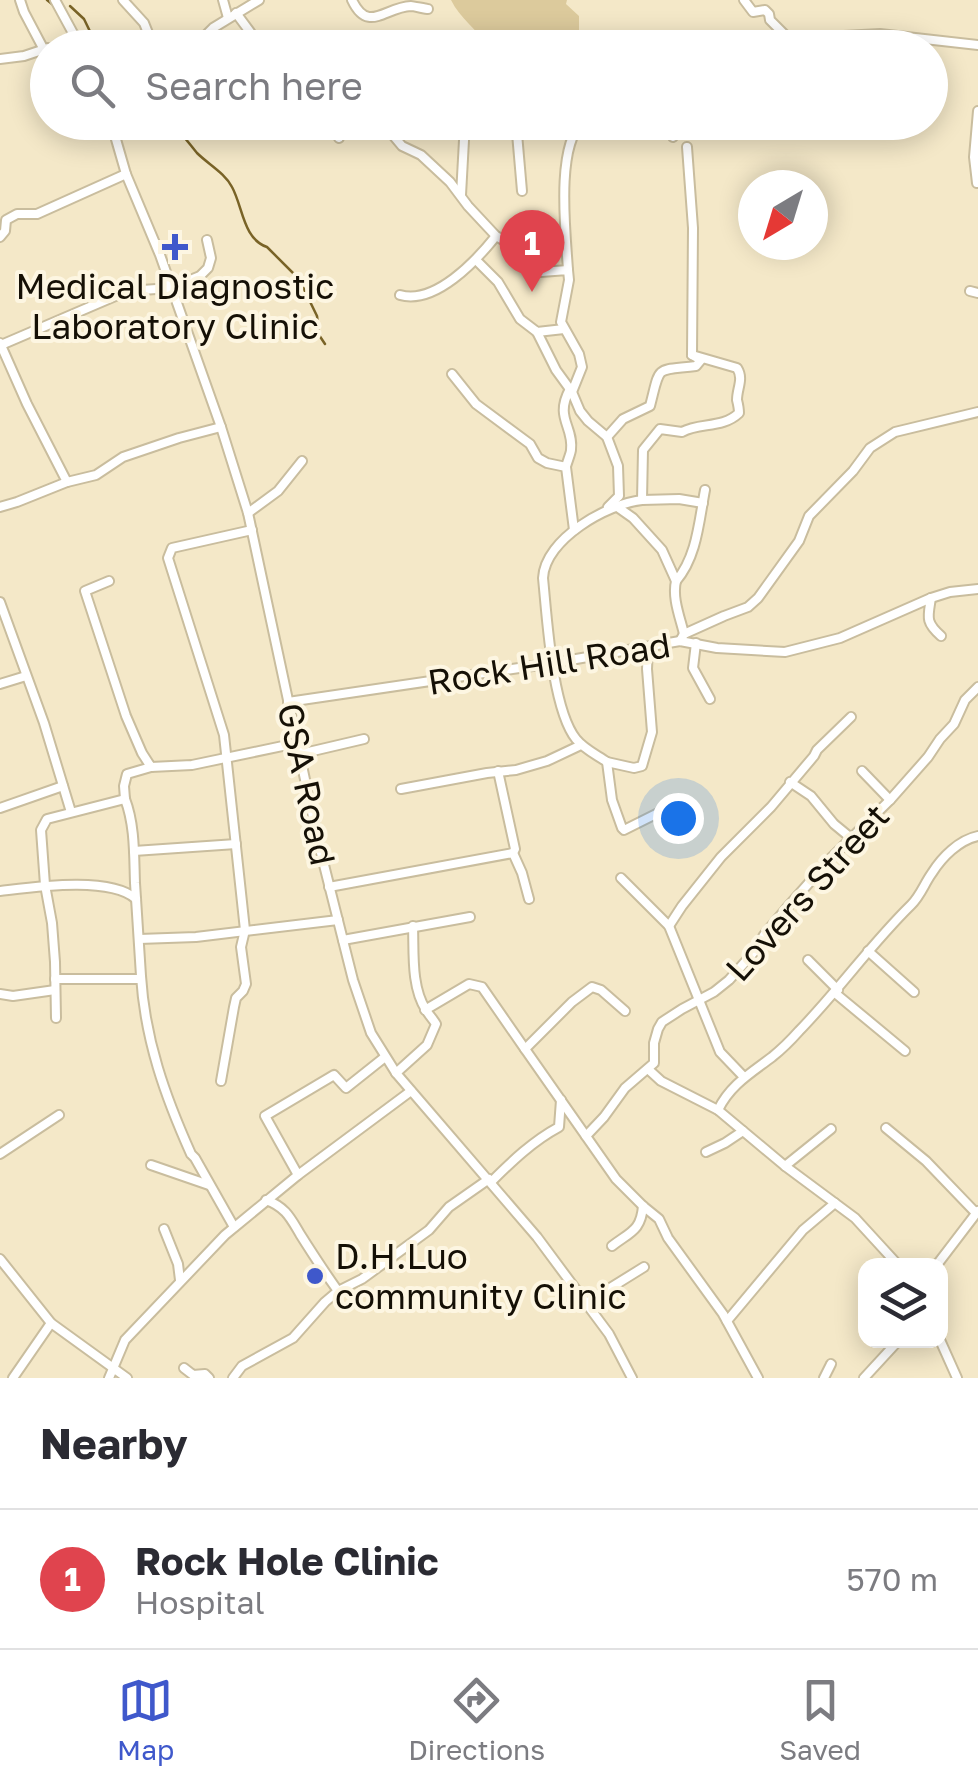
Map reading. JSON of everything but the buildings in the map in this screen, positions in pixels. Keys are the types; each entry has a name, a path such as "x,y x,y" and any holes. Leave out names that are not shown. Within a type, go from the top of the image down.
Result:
{"street":[{"path":"20,0 36,30"},
{"path":"55,0 72,30"},
{"path":"123,0 147,30"},
{"path":"223,0 246,30"},
{"path":"211,30 258,0"},
{"path":"352,0 360,14 370,18 408,6 428,9"},
{"path":"744,0 753,12 765,10 780,30"},
{"path":"948,42 978,45"},
{"path":"0,59 30,54"},
{"path":"977,184 974,157 978,112"},
{"name":"GSA Road","path":"116,140 160,255 248,514 329,887 362,1011 396,1073 537,1236 609,1334 632,1378"},
{"path":"397,140 421,156 462,195 496,236 512,245 537,271 568,270"},
{"path":"462,195 464,140"},
{"path":"518,140 522,191"},
{"path":"571,140 563,190 568,289 561,322 582,367 564,399 563,411 570,438 566,467 574,530"},
{"path":"687,147 693,228 692,356"},
{"path":"0,237 6,220 16,214 36,214 126,174"},
{"path":"400,295 411,298 436,289 466,271 496,236"},
{"path":"67,482 1,348 127,292 171,288 200,276 211,258 208,240"},
{"path":"476,260 498,282 520,319 537,332 580,411 607,437 618,466 620,488 619,496 605,511"},
{"path":"537,332 564,329"},
{"path":"607,437 623,420 650,406 656,377 663,368 696,366 700,360 692,356"},
{"path":"642,500 643,450 660,429 682,432 692,425 728,422 739,413 740,371 692,356"},
{"path":"452,374 476,404 530,444 538,458 566,467"},
{"path":"706,490 686,570 674,585 682,638 748,608 758,598 800,541 809,516 870,448 896,432 978,412"},
{"path":"0,507 96,475 123,458 221,428"},
{"path":"248,514 278,491 302,460"},
{"path":"648,647 652,732 642,766 607,762 581,745 567,724 552,663 543,569 558,544 574,530 616,506 679,498 703,504"},
{"path":"616,506 633,518 662,550 676,581"},
{"path":"222,1081 236,998 246,984 242,946 245,930 219,716 168,558 172,548 252,530"},
{"path":"109,580 85,590 126,716 151,767"},
{"name":"Rock Hill Road","path":"288,702 552,663 682,638 717,648 785,652 840,638 931,598 978,589"},
{"path":"931,598 929,625 941,636"},
{"path":"0,602 71,812"},
{"path":"696,643 693,668 710,699"},
{"path":"0,684 26,676"},
{"name":"Lovers Street","path":"649,1070 662,1022 728,980 831,858 928,757 954,724 965,700 978,688"},
{"path":"669,926 721,857 850,717"},
{"path":"300,754 364,738"},
{"path":"234,1227 191,1154 167,1101 146,1029 136,900 131,889 134,851 124,786 127,774 151,767 192,764 297,743"},
{"path":"401,789 511,771 547,761 581,745"},
{"path":"607,762 612,800 624,830 668,808"},
{"path":"498,771 513,854 529,900"},
{"path":"862,771 890,800"},
{"path":"790,782 822,806 834,824 851,838"},
{"path":"0,808 63,786"},
{"path":"56,1018 52,923 44,885 43,823 124,798"},
{"path":"718,1110 744,1076 774,1055 837,991 895,920 916,901 946,856 964,840 978,836"},
{"path":"134,851 236,844"},
{"path":"329,887 513,854"},
{"path":"621,878 669,926 720,1052 744,1076"},
{"path":"0,891 44,885 131,889"},
{"path":"343,940 470,918"},
{"path":"139,939 338,920"},
{"path":"396,1073 427,1046 436,1024 425,1010 415,974 412,926"},
{"path":"868,951 914,992"},
{"path":"808,960 905,1051"},
{"path":"55,979 141,979"},
{"path":"425,1010 469,984 482,986 616,1179 659,1219 758,1378"},
{"path":"525,1050 572,1002 592,988 601,990 625,1012"},
{"path":"0,994 55,990"},
{"path":"298,1175 265,1116 334,1075 346,1088 385,1057"},
{"path":"586,1136 625,1088 649,1070 661,1081 718,1110 872,1234 892,1258"},
{"path":"108,1378 125,1340 234,1227 411,1091"},
{"path":"559,1127 561,1100"},
{"path":"0,1154 59,1115"},
{"path":"232,1378 242,1366 294,1338 338,1291 362,1279 429,1230 449,1207 490,1180 542,1136 576,1120"},
{"path":"886,1128 977,1212 942,1258"},
{"path":"786,1166 832,1129"},
{"path":"706,1152 743,1131"},
{"path":"151,1165 209,1185"},
{"path":"266,1200 276,1203 296,1222 299,1233 338,1291"},
{"path":"726,1321 804,1230 835,1203"},
{"path":"612,1246 642,1221 643,1206"},
{"path":"164,1229 180,1280"},
{"path":"0,1259 51,1322 128,1378"},
{"path":"586,1303 644,1268"},
{"path":"13,1378 51,1322"},
{"path":"869,1376 892,1348"},
{"path":"944,1348 957,1378"},
{"path":"824,1378 831,1364"},
{"path":"184,1368 193,1375 205,1374 209,1378"}],"shaded area":[{"path":"451,0 567,0 566,4 579,16 579,30 474,30"}],"waterway":[{"path":"47,0 52,4"},
{"path":"70,6 89,30"},
{"path":"187,140 229,182 253,237 299,279 325,344"}],"place":[{"name":"Medical Diagnostic Laboratory Clinic","path":"175,247"},
{"name":"Rock Hole Clinic","path":"532,292"},
{"name":"D.H.Luo community Clinic","path":"315,1276"}]}
